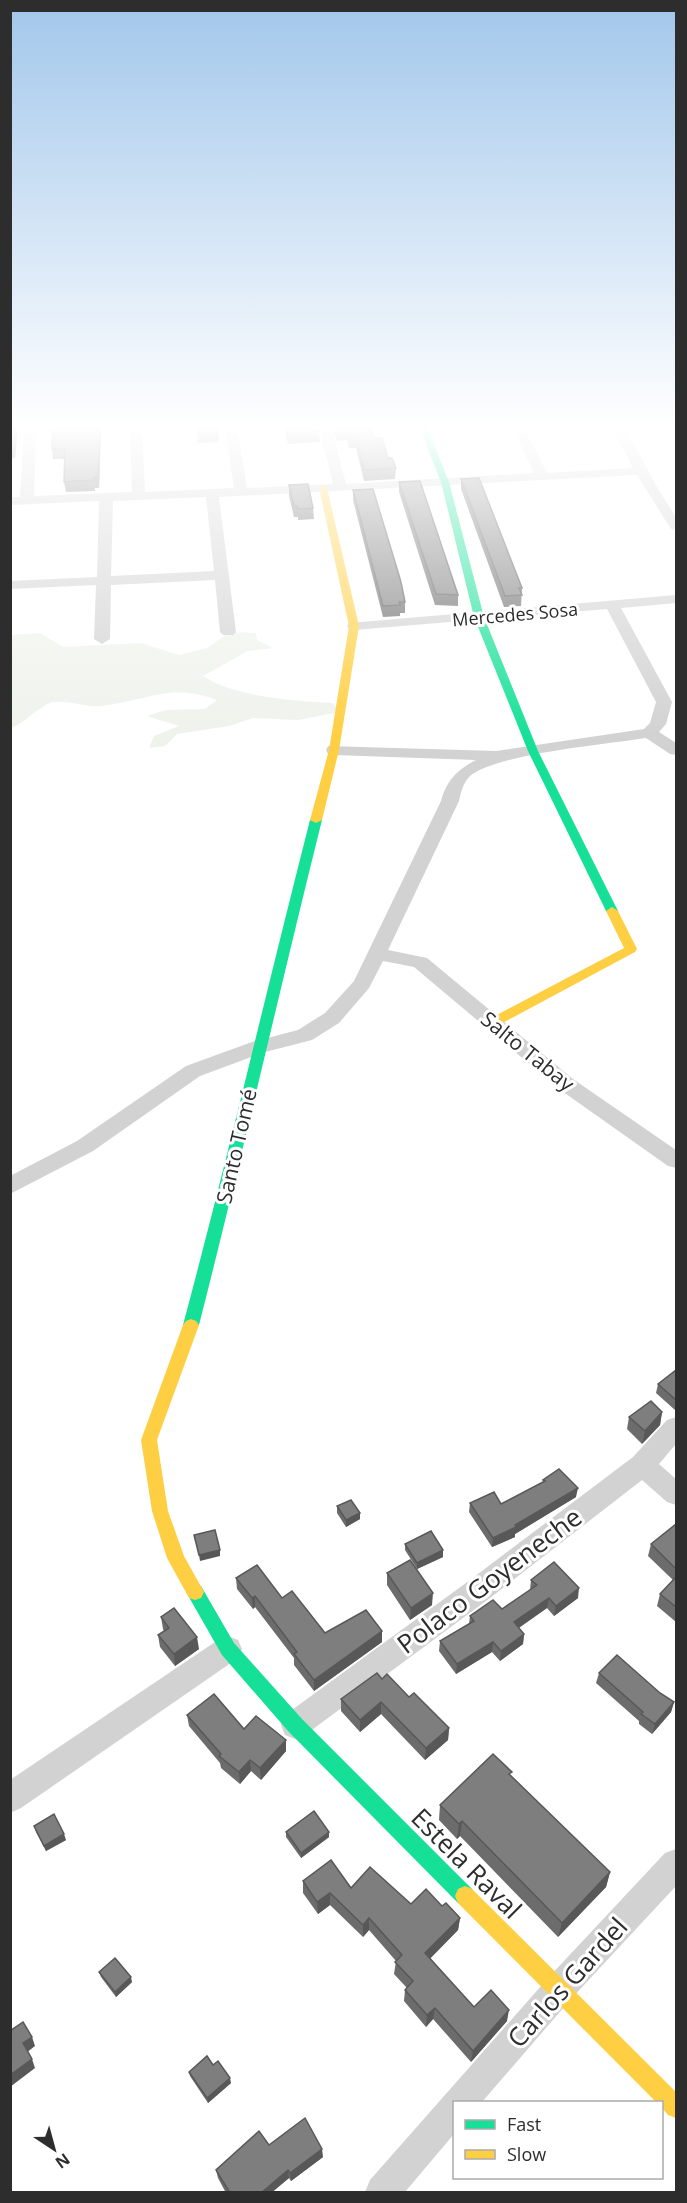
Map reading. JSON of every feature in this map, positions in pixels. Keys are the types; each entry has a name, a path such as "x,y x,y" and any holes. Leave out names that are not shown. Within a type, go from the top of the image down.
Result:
{"street":[{"path":"102,639 106,530"},
{"path":"217,530 228,632"},
{"path":"332,530 354,626"},
{"path":"457,530 479,617 533,751 631,949 492,1023"},
{"path":"10,585 222,575"},
{"name":"Mercedes Sosa","path":"354,626 676,599"},
{"path":"334,750 498,756 650,733 658,724 670,702 613,606"},
{"name":"Santo Tomé","path":"228,1650 176,1558 160,1511 149,1440 192,1323 230,1177 259,1047 334,750 354,626"},
{"path":"650,733 676,750"},
{"path":"10,1186 85,1146 193,1071 259,1047 305,1035 332,1018 362,984 450,801 454,786 465,772 498,756"},
{"name":"Salto Tabay","path":"376,954 420,962 566,1084 676,1160"},
{"name":"Polaco Goyeneche","path":"295,1725 471,1596 642,1465 676,1427"},
{"path":"642,1465 676,1494"},
{"path":"10,1798 228,1650"},
{"name":"Estela Raval","path":"228,1650 295,1725 560,1988 676,2107"},
{"name":"Carlos Gardel","path":"462,2101 560,1988 676,1864"},
{"path":"382,2193 453,2110"}],"shaded area":[{"path":"230,632 256,633 257,640 273,648 248,651 203,676 231,689 265,697 333,703 339,712 298,720 253,718 229,726 177,734 165,746 149,748 154,736 179,726 147,716 166,710 205,709 217,700 200,695 171,693 100,706 65,702 49,703 11,728 11,635 40,633 63,647 141,643 179,655 207,648"}],"building":[{"path":"363,530 385,530 401,582 405,602 399,602 400,605 383,606"},
{"path":"415,530 436,530 458,595 436,594"},
{"path":"480,530 499,530 522,588 519,588 522,595 505,596"},
{"path":"676,1370 676,1400 658,1384"},
{"path":"651,1401 662,1412 645,1431 629,1417"},
{"path":"559,1469 578,1488 515,1525 516,1527 493,1538 470,1503 494,1492 501,1504 545,1481 543,1480"},
{"path":"351,1500 360,1513 346,1520 337,1506"},
{"path":"676,1524 676,1569 651,1544"},
{"path":"215,1530 220,1550 199,1555 194,1535"},
{"path":"431,1531 443,1550 417,1563 405,1544"},
{"path":"410,1560 433,1593 411,1608 387,1573"},
{"path":"554,1562 579,1588 556,1606 549,1598 514,1622 524,1634 501,1651 493,1642 457,1664 440,1641 474,1621 470,1616 493,1600 502,1609 537,1585 531,1580"},
{"path":"257,1565 282,1598 292,1591 325,1633 366,1610 382,1631 314,1680 294,1654 297,1652 255,1596 252,1598 236,1578"},
{"path":"676,1577 676,1607 660,1594"},
{"path":"174,1608 197,1637 174,1654 158,1635 169,1628 161,1617"},
{"path":"617,1655 660,1693 674,1702 655,1724 641,1714 643,1712 599,1673"},
{"path":"377,1673 382,1679 387,1674 409,1697 414,1693 449,1728 426,1748 381,1702 360,1720 341,1699"},
{"path":"214,1694 244,1729 256,1716 286,1740 260,1768 250,1760 239,1772 219,1756 221,1754 187,1715"},
{"path":"493,1754 512,1772 509,1774 610,1872 562,1923 462,1821 459,1824 440,1805"},
{"path":"314,1811 329,1832 301,1853 286,1832"},
{"path":"54,1814 64,1834 44,1846 34,1826"},
{"path":"331,1860 351,1888 370,1867 411,1904 426,1889 442,1906 446,1903 460,1918 425,1953 474,2007 491,1990 509,2010 473,2051 435,2008 427,2015 405,1990 413,1981 395,1962 402,1955 369,1918 363,1925 330,1893 317,1902 303,1881"},
{"path":"115,1958 131,1977 115,1992 99,1972"},
{"path":"23,2022 32,2037 23,2043 32,2059 10,2075 10,2031"},
{"path":"207,2056 213,2065 218,2061 230,2078 207,2098 189,2072"},
{"path":"305,2118 322,2149 290,2173 288,2170 261,2193 230,2193 216,2170 259,2131 269,2145"}],"traffic: fast":[{"path":"457,530 479,617 533,751 612,911"},
{"path":"191,1325 230,1177 259,1047 316,820"},
{"path":"195,1592 228,1649 295,1725 465,1896"}],"traffic: slow":[{"path":"316,820 334,750 354,626 332,530"},
{"path":"492,1023 631,949 612,911"},
{"path":"191,1325 149,1440 160,1511 176,1558 195,1592"},
{"path":"465,1896 676,2107"}]}
